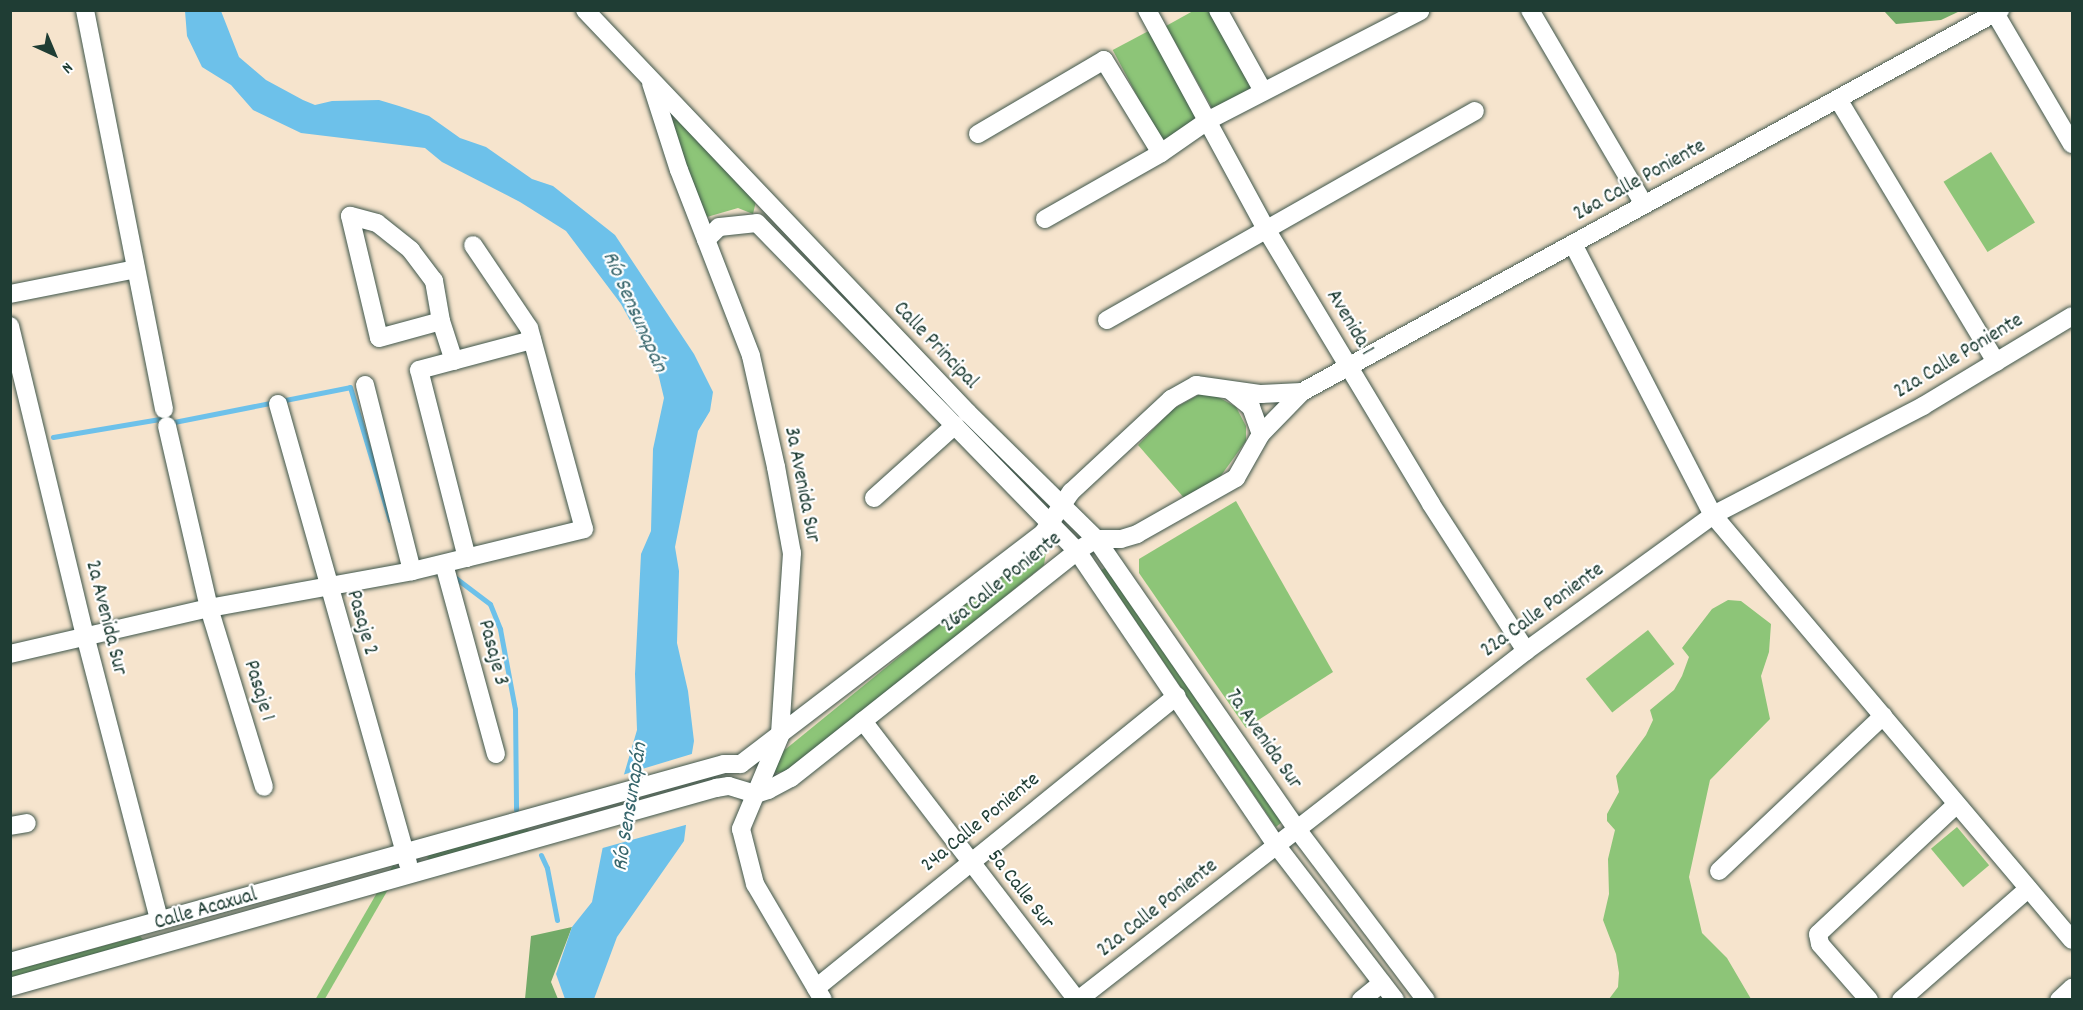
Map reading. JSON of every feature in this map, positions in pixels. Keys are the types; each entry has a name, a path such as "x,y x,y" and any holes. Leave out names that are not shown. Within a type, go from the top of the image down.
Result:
{"street":[{"name":"Pasaje 1","path":"85,10 166,417 209,608 264,787"},
{"name":"Calle Principal","path":"585,10 1062,507"},
{"name":"Avenida 1","path":"1147,10 1266,229 1426,496 1526,651"},
{"path":"1218,10 1263,91"},
{"path":"1530,10 1644,204"},
{"path":"1045,219 1161,153 1207,121 1420,11"},
{"path":"1997,12 2073,144"},
{"name":"26a Calle Poniente","path":"756,794 791,778 1077,551 1096,539 1121,539 1137,534 1236,478 1261,434 1302,392 1350,368 1644,204 1997,12"},
{"path":"978,134 1104,60 1161,153"},
{"name":"3a Avenida Sur","path":"649,78 706,240 751,356 792,553 780,736 741,829 751,874 820,994"},
{"path":"1838,99 1996,362"},
{"path":"1107,320 1476,111"},
{"path":"706,240 719,227 757,223 765,198"},
{"path":"441,321 379,338 350,216 378,223 411,250 434,281 441,321 454,361"},
{"name":"Calle Principal","path":"757,223 1051,526"},
{"path":"1574,244 1713,515 2073,940"},
{"path":"10,654 86,639 209,608 412,571 584,529 529,328 473,245"},
{"path":"10,294 136,269"},
{"name":"22a Calle Poniente","path":"1077,999 1526,651 1713,515 1850,446 2072,319"},
{"name":"2a Avenida Sur","path":"10,326 86,639 159,920"},
{"path":"467,558 419,370 532,340"},
{"path":"365,385 412,571"},
{"name":"26a Calle Poniente","path":"1062,507 1081,481 1170,399 1196,385 1226,387 1261,394 1302,392"},
{"path":"1226,387 1251,407 1261,434"},
{"name":"Pasaje 2","path":"278,404 404,855"},
{"path":"874,498 955,425"},
{"path":"780,736 1051,526 1062,507"},
{"name":"7a Avenida Sur","path":"1062,507 1096,539 1297,829 1426,999"},
{"path":"1051,526 1077,551 1277,846 1395,999"},
{"name":"Pasaje 3","path":"444,564 496,754"},
{"name":"24a Calle Poniente","path":"820,994 969,861 1176,696"},
{"path":"1719,871 1882,716"},
{"name":"5a Calle Sur","path":"863,722 1077,999"},
{"name":"Calle Acaxual","path":"10,962 733,764 780,736"},
{"name":"Calle Acaxual","path":"10,987 716,788 729,786 756,794"},
{"path":"1869,999 1821,944 1818,934 1957,804"},
{"path":"404,855 412,874"},
{"path":"1901,999 2028,889"},
{"path":"151,949 157,942 159,920 166,924 172,939 179,941"},
{"path":"1361,999 1382,982"},
{"path":"2059,999 2073,988"}],"green space":[{"path":"1193,11 1218,11 1263,91 1216,115 1166,26"},
{"path":"1884,11 1960,11 1941,20 1896,24"},
{"path":"1156,27 1206,121 1163,144 1113,50"},
{"path":"679,119 757,197 753,214 738,208 707,217 669,127 673,120"},
{"path":"1991,152 2035,222 1987,252 1944,182"},
{"path":"1202,393 1213,394 1236,407 1246,426 1246,441 1220,477 1185,499 1138,445 1173,409"},
{"path":"1236,501 1333,672 1246,728 1139,573 1139,559"},
{"path":"1035,546 1046,552 1044,565 788,771 776,773 772,769 776,757"},
{"path":"1107,567 1282,822 1276,827 1101,570"},
{"path":"1728,600 1741,601 1771,624 1769,652 1761,676 1770,719 1710,780 1689,877 1702,933 1727,958 1751,999 1609,999 1618,987 1619,973 1616,954 1603,920 1609,894 1608,859 1615,830 1607,821 1607,814 1619,792 1616,776 1646,735 1653,720 1650,710 1674,690 1682,676 1689,657 1682,648 1712,609"},
{"path":"1648,630 1674,664 1612,713 1586,679"},
{"path":"1957,827 1989,865 1963,887 1931,849"},
{"path":"527,829 531,832 430,861 427,857 433,852"},
{"path":"393,865 400,869 324,1000 315,1000"},
{"path":"572,927 551,982 558,999 525,999 531,936"},
{"path":"140,936 144,941 11,980 11,971"}],"water":[{"name":"Río Sensunapán","path":"185,11 221,11 239,57 266,80 303,100 315,105 332,101 379,100 429,116 460,138 486,147 532,179 553,186 615,235 694,354 713,392 710,411 698,431 675,547 679,571 677,643 688,691 694,741 681,819 686,825 684,841 617,937 594,999 565,999 556,974 572,927 592,902 603,846 637,730 635,674 641,554 651,531 653,449 664,398 657,369 621,304 566,231 520,202 442,162 425,148 301,133 253,110 231,85 202,67 187,36"}],"pier":[{"path":"695,753 684,818 689,824 599,849 619,776"}],"waterway":[{"path":"174,422 350,387 390,520"},
{"path":"53,437 159,419"},
{"path":"453,576 490,604 500,629 515,709 516,810"},
{"path":"541,855 547,868 557,920"}]}
